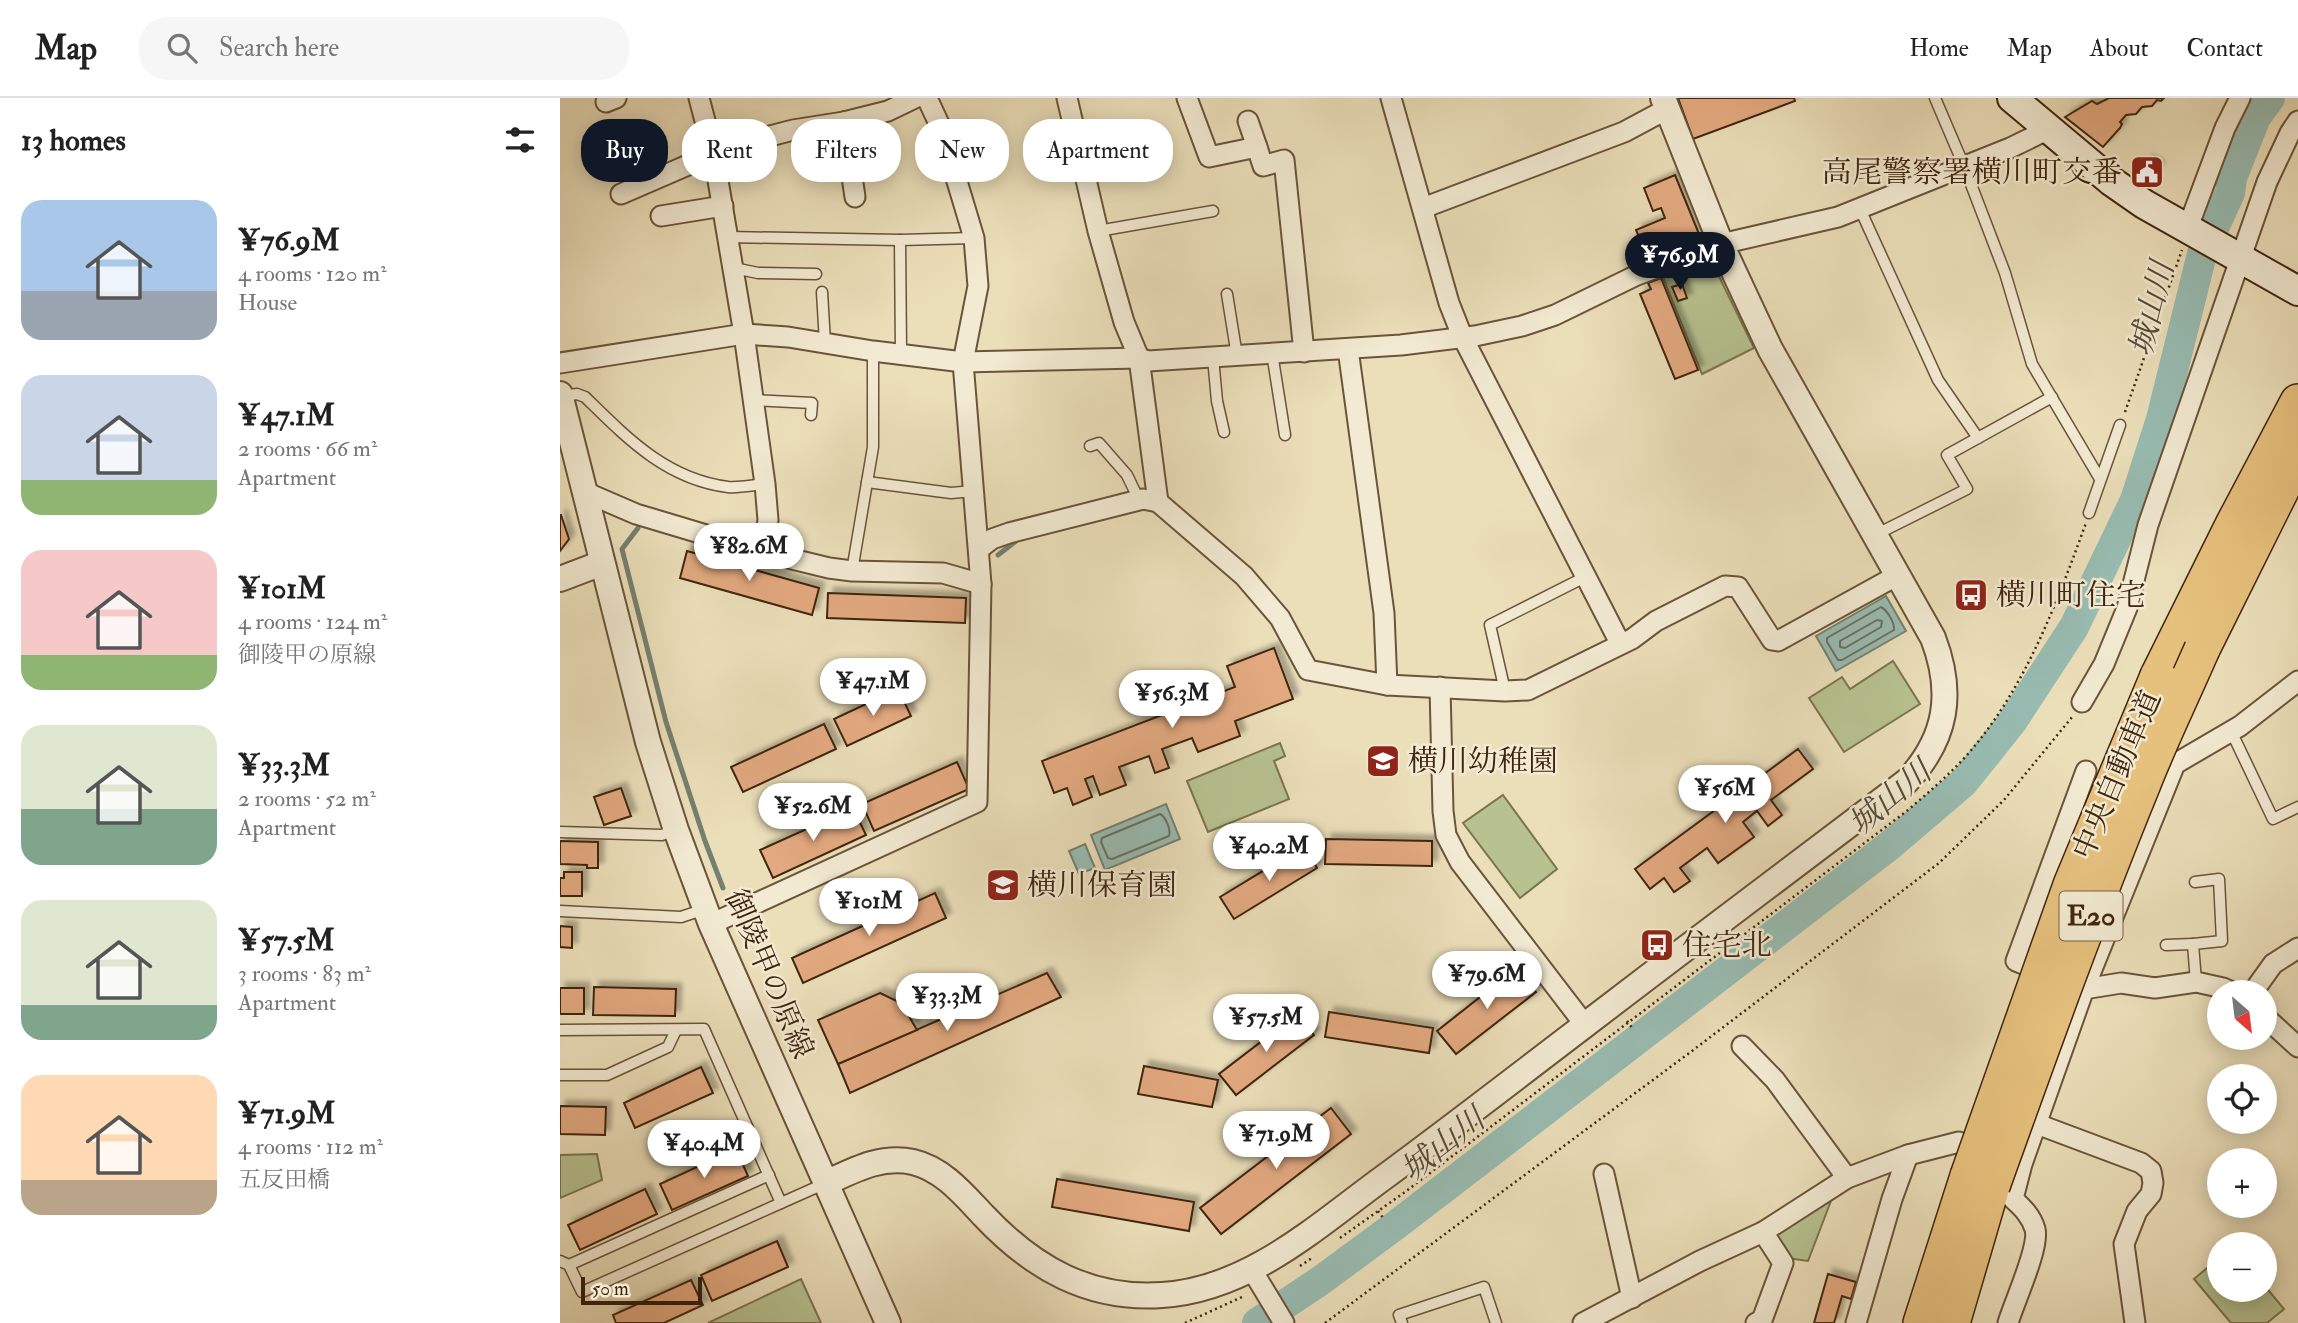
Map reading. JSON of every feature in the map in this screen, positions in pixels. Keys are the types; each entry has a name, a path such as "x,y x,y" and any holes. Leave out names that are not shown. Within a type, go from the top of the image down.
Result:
{"highway":[{"name":"中央自動車道","path":"1952,1323 1980,1181 2071,885 2158,676 2233,524 2298,402"},
{"name":"中央自動車道","path":"1921,1323 1980,1181 2047,1032 2142,785 2202,649 2298,456"}],"main road":[{"path":"2018,99 2111,181 2144,204 2298,291"}],"street":[{"path":"699,98 705,119"},
{"path":"856,119 888,111 915,98"},
{"path":"708,916 977,802 981,584 963,362 978,286 974,238 941,128 927,98"},
{"path":"1067,98 1098,231 1124,322 1139,358 1149,501 1244,576 1280,618 1308,670 1387,685 1528,690 1619,643 1632,639 1657,621 1725,586 1738,587 1772,640 1778,641 1898,575"},
{"path":"1187,98 1209,158 1257,147"},
{"path":"1391,98 1462,336 1619,643"},
{"path":"2190,232 2225,128 2240,98"},
{"path":"826,1183 862,1166 881,1161 911,1161 926,1166 943,1175 1015,1247 1040,1265 1059,1276 1109,1292 1139,1296 1184,1294 1257,1280 1290,1246 1462,1120 1907,781 1925,762 1941,729 1945,694 1943,673 1933,638 1770,349 1721,244 1665,104 1625,132 1423,208"},
{"path":"1248,121 1263,166 1284,160 1304,352"},
{"path":"2082,702 2104,664 2127,608 2148,525 2266,182 2298,121"},
{"path":"560,363 744,334 963,362 1213,358 1401,345 1475,336 1522,326 1555,315 1637,275 1721,244 1812,224 1860,209 2049,128"},
{"path":"621,194 682,168"},
{"path":"719,182 734,268 765,484 768,520 763,552"},
{"path":"853,182 855,197"},
{"path":"661,216 723,206"},
{"path":"1348,349 1384,613 1387,685"},
{"name":"御陵甲の原線","path":"560,395 648,743 676,830 708,916 888,1323"},
{"path":"585,492 636,514 763,552 829,568 943,573 981,584"},
{"path":"979,549 992,539 1009,533 1149,501"},
{"path":"560,579 602,563"},
{"path":"2008,1323 2033,1254 2036,1232 2028,1213 2013,1199 2022,1164 2084,989 2175,764 2231,731 2298,681"},
{"path":"1440,687 1446,835 1460,862 1585,1025"},
{"path":"2086,771 2016,961 2084,989 2121,984 2155,988 2196,982 2207,984"},
{"path":"2262,980 2273,964 2298,948"},
{"path":"2277,1028 2298,1047"},
{"path":"1741,1046 1775,1080 1847,1178"},
{"path":"2038,1124 2141,1163 2151,1171 2151,1194 2137,1210 2124,1244 2135,1323"},
{"path":"1583,1323 1763,1231 1847,1178 1908,1155 1959,1142 2022,1164"},
{"path":"1856,1323 1892,1199 1908,1155"},
{"path":"1604,1174 1632,1298"},
{"path":"1759,1322 1783,1264 1763,1231"},
{"path":"1257,1280 1284,1323"}],"lane":[{"path":"1935,98 2005,273 2032,364 2100,479"},
{"path":"1860,209 1938,380 1978,438"},
{"path":"1098,231 1213,211"},
{"path":"729,237 900,240 974,238"},
{"path":"900,240 901,353"},
{"path":"734,268 758,273 816,274"},
{"path":"822,292 825,343"},
{"path":"1227,293 1237,356"},
{"path":"852,571 873,447 873,351"},
{"path":"1272,353 1285,435"},
{"path":"1213,358 1217,401 1224,432"},
{"path":"560,395 577,394 585,397 636,447 661,464 698,481 730,487 765,484"},
{"path":"1876,535 1967,489 1947,455 2052,397"},
{"path":"753,400 812,403 811,415"},
{"path":"2089,513 2120,425"},
{"path":"1090,446 1099,443 1149,501"},
{"path":"867,482 951,494 974,491"},
{"path":"1505,691 1490,625 1586,577"},
{"path":"2231,731 2273,819 2298,807"},
{"path":"560,832 662,835 676,830"},
{"path":"2166,944 2221,941 2219,879 2195,882"},
{"path":"560,911 708,916"},
{"path":"2193,944 2196,982"},
{"path":"560,1030 704,1029 781,1203"},
{"path":"560,1075 607,1075 668,1047 676,1030"},
{"path":"769,1175 565,1263 582,1292 826,1183"},
{"path":"1402,1323 1399,1315 1484,1287 1496,1323"}],"path":[{"path":"2120,425 2190,232"},
{"path":"1325,1323 1940,863 2011,792 2059,735 2082,702"},
{"path":"1830,868 1835,875"},
{"path":"1726,947 1731,954"},
{"path":"1627,1021 1633,1028"},
{"path":"1378,1211 1384,1219"},
{"path":"1185,1323 1257,1280"}],"green space":[{"path":"1710,258 1754,348 1702,374 1662,275"},
{"path":"1893,661 1920,704 1844,752 1809,698 1842,677 1850,689"},
{"path":"1280,743 1285,756 1274,761 1289,799 1208,832 1187,781"},
{"path":"1503,795 1557,869 1520,898 1463,823"},
{"path":"597,1154 602,1180 560,1198 560,1155"},
{"path":"1834,1193 1808,1261 1787,1258 1769,1232"},
{"path":"2207,1268 2207,1294 2194,1279"},
{"path":"801,1279 821,1323 708,1323"},
{"path":"2277,1301 2284,1309 2267,1323 2231,1323 2213,1302"}],"water":[{"path":"1886,596 1906,631 1836,671 1816,636"},
{"path":"1166,804 1180,839 1105,870 1091,835"},
{"path":"1085,844 1095,868 1079,874 1069,851"}],"building":[{"path":"1678,98 1794,98 1795,101 1693,139"},
{"path":"2109,98 2164,98 2157,100 2152,106 2142,107 2136,114 2126,115 2120,122 2120,128 2103,147 2065,117 2092,101 2097,104"},
{"name":"高尾警察署横川町交番","path":"2148,160 2159,167 2146,184 2136,177"},
{"path":"1675,175 1699,234 1647,256 1636,230 1665,218 1661,208 1653,211 1644,188"},
{"path":"1661,278 1698,370 1675,379 1640,294 1651,289 1648,283"},
{"path":"1682,284 1687,298 1678,301 1672,287"},
{"path":"560,515 569,539 560,551"},
{"path":"687,551 819,588 812,615 680,578"},
{"path":"828,593 966,598 965,623 827,618"},
{"path":"1274,648 1293,699 1235,721 1240,736 1198,752 1192,738 1162,749 1169,768 1155,773 1149,756 1119,767 1126,785 1100,795 1093,776 1085,779 1092,797 1073,805 1067,788 1054,793 1042,761 1235,687 1227,666"},
{"path":"898,689 911,716 847,746 834,719"},
{"path":"824,724 836,749 743,792 731,767"},
{"path":"1798,749 1813,769 1771,800 1782,815 1768,826 1757,811 1743,822 1754,837 1718,863 1707,848 1680,868 1690,881 1674,892 1664,878 1650,889 1635,869"},
{"path":"957,762 969,789 874,831 862,804"},
{"path":"621,788 631,816 604,825 594,797"},
{"path":"853,808 866,835 773,878 760,850"},
{"path":"1326,839 1432,841 1432,866 1325,864"},
{"path":"560,841 598,842 598,868 560,864"},
{"path":"1304,846 1317,868 1234,919 1220,897"},
{"path":"564,872 582,872 582,896 560,896 560,878 564,878"},
{"path":"935,893 946,918 803,983 792,958"},
{"path":"560,926 572,927 572,948 560,947"},
{"path":"1517,968 1536,992 1456,1054 1437,1031"},
{"path":"1047,973 1061,997 850,1093 838,1064"},
{"path":"594,987 676,989 675,1016 593,1015"},
{"path":"560,988 584,988 584,1014 560,1014"},
{"path":"880,993 901,1003 917,1030 838,1064 818,1020"},
{"path":"1329,1012 1433,1028 1429,1053 1325,1037"},
{"path":"1297,1014 1314,1035 1236,1095 1219,1074"},
{"path":"1144,1066 1218,1080 1212,1107 1138,1094"},
{"path":"701,1067 713,1093 635,1128 624,1103"},
{"path":"560,1106 606,1107 605,1135 560,1134"},
{"path":"1331,1108 1351,1134 1221,1234 1200,1208"},
{"path":"736,1149 748,1176 672,1210 660,1184"},
{"path":"1057,1179 1194,1202 1189,1231 1052,1207"},
{"path":"645,1189 657,1214 580,1250 568,1225"},
{"path":"777,1241 788,1267 712,1301 701,1275"},
{"path":"1828,1274 1856,1282 1851,1299 1842,1296 1834,1323 1814,1323"},
{"path":"691,1280 703,1305 664,1323 616,1323 613,1315"}],"waterway":[{"name":"城山川","path":"1257,1323 1396,1225 1889,846 1964,782 2012,722 2074,627 2135,500 2161,419 2202,254 2230,193 2232,178 2256,117 2270,98"},
{"path":"638,528 622,549 666,722 723,888"},
{"path":"998,555 1016,541"}],"place":[{"name":"高尾警察署横川町交番","path":"2147,172"},
{"name":"横川町住宅","path":"1971,595"},
{"name":"横川幼稚園","path":"1383,761"},
{"name":"横川保育園","path":"1003,885"},
{"name":"住宅北","path":"1657,945"}]}
